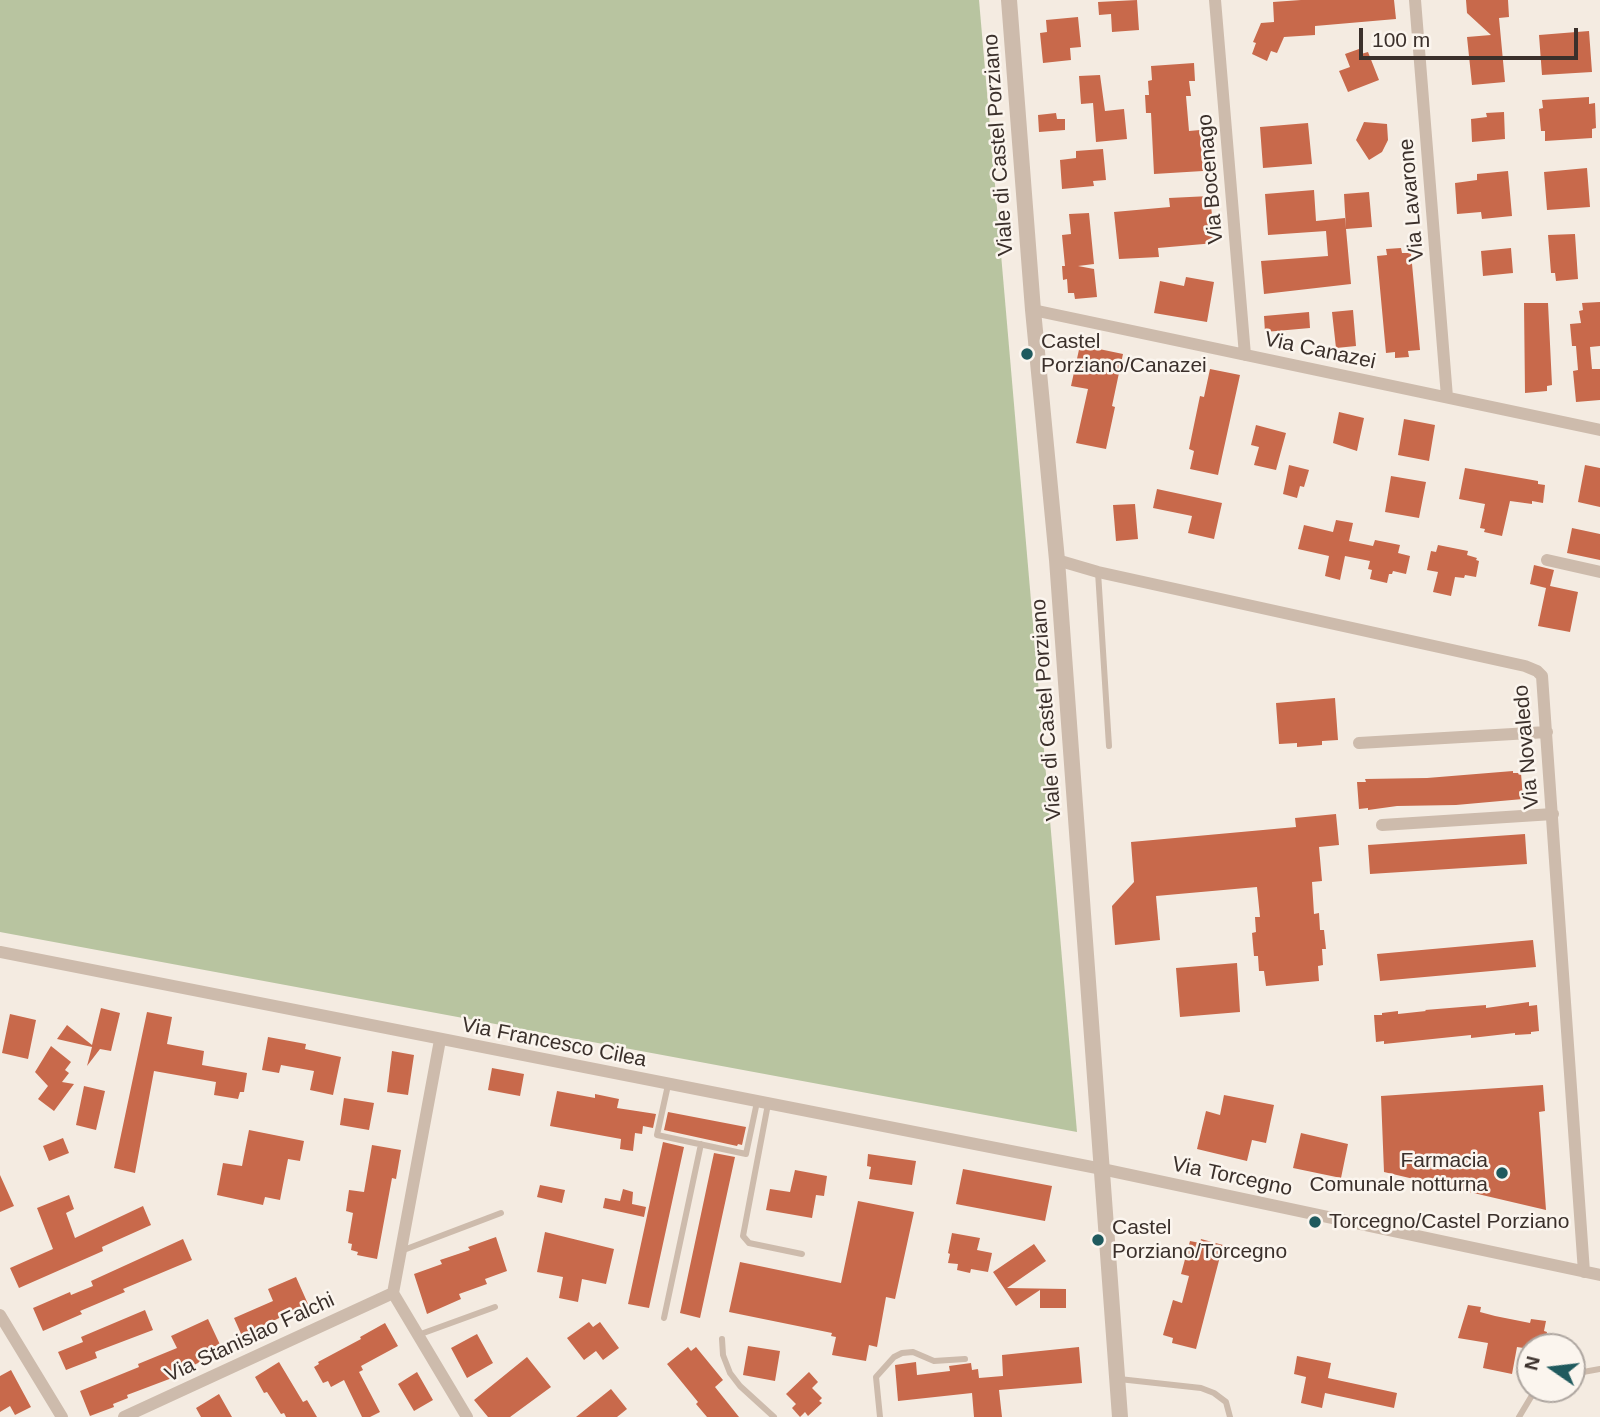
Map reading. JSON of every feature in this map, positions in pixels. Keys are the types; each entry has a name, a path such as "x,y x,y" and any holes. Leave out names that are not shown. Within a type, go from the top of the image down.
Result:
{"street":[{"name":"Viale di Castel Porziano","path":"1009,0 1056,561 1120,1417"},
{"name":"Via Bocenago","path":"1215,0 1245,355"},
{"name":"Via Lavarone","path":"1415,0 1447,397"},
{"name":"Via Canazei","path":"1033,310 1600,430"},
{"path":"1547,560 1600,572"},
{"name":"Via Novaledo","path":"1056,561 1529,668 1540,673 1543,679 1547,732 1584,1272"},
{"path":"1359,743 1547,732"},
{"path":"1382,825 1553,814"},
{"name":"Via Francesco Cilea","path":"0,953 1102,1169"},
{"path":"440,1040 393,1293 467,1417"},
{"name":"Via Torcegno","path":"1102,1169 1600,1275"},
{"name":"Via Stanislao Falchi","path":"124,1417 393,1293"},
{"path":"0,1315 59,1416"}],"lane":[{"path":"1097,572 1109,746"},
{"path":"668,1085 657,1135 746,1154 762,1103"},
{"path":"762,1103 743,1236 749,1243 802,1254"},
{"path":"664,1318 701,1144"},
{"path":"401,1251 501,1213"},
{"path":"418,1335 495,1307"},
{"path":"722,1339 723,1355 730,1373 740,1387 774,1417"},
{"path":"880,1417 876,1377 894,1357 913,1352 934,1361 965,1359"},
{"path":"1117,1379 1201,1388 1226,1402 1230,1417"}],"green space":[{"path":"0,0 979,0 1077,1132 0,932"}],"building":[{"path":"1137,0 1139,30 1112,32 1111,14 1099,15 1098,2"},
{"path":"1394,0 1396,19 1315,26 1315,35 1284,37 1277,53 1271,51 1267,61 1252,54 1256,43 1253,42 1261,23 1274,22 1273,2"},
{"path":"1466,0 1508,0 1509,17 1499,18 1505,82 1472,85 1467,37 1491,35 1467,13"},
{"path":"1078,17 1081,47 1070,48 1071,60 1043,63 1040,33 1047,32 1046,20"},
{"path":"1589,31 1592,72 1542,75 1539,35"},
{"path":"1359,49 1361,54 1368,52 1379,80 1348,92 1339,71 1350,67 1345,54"},
{"path":"1194,63 1195,81 1189,81 1191,96 1186,96 1189,131 1200,130 1203,171 1154,174 1151,113 1146,113 1145,95 1149,95 1151,66"},
{"path":"1100,75 1105,111 1124,109 1127,139 1096,142 1093,103 1081,104 1079,76"},
{"path":"1589,97 1589,104 1595,103 1596,128 1592,129 1592,138 1545,141 1539,109 1543,108 1542,100"},
{"path":"1504,112 1505,139 1472,142 1471,119 1487,117 1486,113"},
{"path":"1056,113 1057,119 1065,119 1065,130 1039,132 1038,115"},
{"path":"1364,122 1387,124 1388,140 1382,152 1369,160 1356,140"},
{"path":"1308,123 1312,164 1263,168 1260,127"},
{"path":"1103,149 1106,180 1093,181 1094,186 1062,189 1060,160 1076,158 1076,151"},
{"path":"1587,168 1590,207 1547,210 1544,172"},
{"path":"1508,171 1512,216 1482,219 1481,212 1457,214 1455,183 1477,180 1477,174"},
{"path":"1314,190 1316,221 1345,218 1351,284 1264,294 1261,261 1328,256 1326,231 1268,235 1265,194"},
{"path":"1369,192 1372,227 1346,229 1344,194"},
{"path":"1210,196 1215,243 1158,248 1159,257 1119,259 1114,212 1170,207 1169,198"},
{"path":"1089,213 1094,264 1078,266 1094,269 1097,297 1075,299 1074,293 1068,293 1067,279 1063,280 1062,266 1065,266 1062,235 1071,234 1069,214"},
{"path":"1575,234 1578,279 1556,281 1555,273 1551,273 1548,235"},
{"path":"1401,248 1402,253 1411,253 1420,350 1408,351 1409,357 1395,358 1395,352 1386,353 1377,256 1387,255 1386,249"},
{"path":"1511,248 1513,273 1483,276 1481,251"},
{"path":"1186,277 1214,282 1207,322 1154,313 1160,281 1184,286"},
{"path":"1600,302 1600,346 1590,347 1592,369 1600,369 1600,400 1576,402 1573,371 1578,370 1576,346 1572,346 1570,324 1581,323 1579,311 1583,310 1582,303"},
{"path":"1524,303 1548,303 1552,385 1547,386 1547,391 1525,393"},
{"path":"1353,310 1356,346 1336,348 1332,312"},
{"path":"1309,312 1310,328 1265,332 1264,316"},
{"path":"1080,345 1123,354 1106,449 1076,443 1088,389 1071,386"},
{"path":"1210,369 1240,375 1218,475 1190,469 1194,451 1189,449 1200,396 1204,397"},
{"path":"1339,412 1364,418 1357,451 1333,443"},
{"path":"1404,419 1435,425 1429,461 1398,455"},
{"path":"1256,425 1286,433 1276,470 1254,465 1259,447 1251,445"},
{"path":"1289,465 1309,470 1304,487 1300,486 1297,498 1283,494"},
{"path":"1585,465 1600,468 1600,507 1578,502"},
{"path":"1465,468 1538,481 1538,484 1545,485 1543,503 1510,501 1502,536 1484,532 1485,529 1480,528 1485,504 1459,499"},
{"path":"1391,476 1426,482 1419,518 1385,512"},
{"path":"1157,489 1222,503 1214,539 1188,533 1192,516 1153,508"},
{"path":"1135,504 1138,539 1116,541 1113,505"},
{"path":"1336,520 1353,523 1349,541 1373,546 1375,540 1400,545 1398,553 1410,556 1406,574 1393,571 1389,574 1387,583 1370,579 1370,561 1345,556 1340,580 1325,576 1329,556 1298,549 1304,525 1333,532"},
{"path":"1572,528 1600,534 1600,560 1567,553"},
{"path":"1438,545 1468,551 1467,555 1479,561 1476,577 1455,577 1451,596 1433,592 1438,572 1427,570 1431,551 1436,552"},
{"path":"1534,565 1554,570 1550,586 1578,592 1570,632 1538,626 1546,588 1530,584"},
{"path":"1335,698 1338,740 1322,741 1322,745 1297,747 1297,743 1279,744 1276,703"},
{"path":"1513,771 1521,773 1523,799 1359,809 1357,782 1366,782 1365,779 1427,778"},
{"path":"1336,814 1339,845 1319,847 1322,881 1312,882 1314,914 1319,913 1320,930 1324,930 1326,949 1322,949 1323,965 1318,966 1319,981 1266,986 1264,971 1259,971 1258,956 1254,956 1252,933 1256,932 1255,917 1260,917 1257,887 1156,896 1160,940 1115,945 1112,906 1134,882 1131,842 1296,827 1295,818"},
{"path":"1525,834 1527,864 1370,874 1368,845"},
{"path":"1533,940 1536,967 1380,981 1377,954"},
{"path":"1237,963 1240,1012 1180,1017 1176,968"},
{"path":"1529,1002 1529,1006 1537,1005 1539,1031 1531,1034 1471,1038 1471,1035 1384,1044 1384,1041 1376,1042 1374,1015 1486,1005 1486,1008"},
{"path":"101,1008 120,1013 111,1051 100,1049 87,1066 92,1047 57,1039 67,1025 92,1045"},
{"path":"147,1012 172,1017 167,1044 204,1051 202,1065 247,1073 244,1092 240,1092 238,1099 214,1095 216,1082 154,1071 135,1173 114,1168"},
{"path":"10,1014 36,1020 28,1059 2,1053"},
{"path":"268,1037 306,1044 305,1049 341,1057 333,1095 310,1090 314,1071 281,1065 279,1073 262,1070"},
{"path":"51,1046 71,1062 65,1070 69,1073 62,1082 74,1084 54,1111 38,1099 48,1086 35,1072"},
{"path":"392,1051 414,1055 408,1095 387,1092"},
{"path":"492,1068 524,1074 520,1096 488,1090"},
{"path":"1543,1085 1545,1111 1539,1112 1546,1210 1384,1172 1381,1096"},
{"path":"84,1086 105,1091 96,1130 76,1125"},
{"path":"557,1091 619,1099 617,1108 656,1114 653,1128 643,1126 642,1134 635,1133 633,1151 620,1149 621,1139 550,1126"},
{"path":"1224,1095 1274,1105 1266,1143 1252,1140 1247,1161 1197,1149 1206,1111 1220,1115"},
{"path":"344,1098 374,1103 369,1130 340,1125"},
{"path":"668,1112 746,1127 742,1145 664,1130"},
{"path":"249,1130 304,1141 300,1161 288,1159 280,1200 265,1197 263,1205 217,1195 223,1163 242,1166"},
{"path":"1301,1133 1348,1144 1341,1178 1293,1168"},
{"path":"63,1138 69,1153 49,1161 43,1146"},
{"path":"663,1142 684,1147 649,1308 628,1304"},
{"path":"372,1145 401,1150 396,1179 392,1178 377,1259 357,1255 358,1252 351,1250 352,1244 348,1243 353,1213 346,1211 349,1190 364,1192"},
{"path":"714,1153 735,1157 700,1318 680,1313"},
{"path":"868,1154 916,1161 912,1185 869,1179 871,1167 867,1166"},
{"path":"963,1169 1052,1186 1045,1221 956,1204"},
{"path":"795,1170 827,1176 824,1196 816,1195 812,1218 766,1210 770,1189 790,1192"},
{"path":"0,1175 14,1206 0,1212"},
{"path":"540,1185 565,1190 562,1203 537,1197"},
{"path":"623,1189 633,1192 632,1204 646,1207 644,1217 603,1208 605,1198 620,1201"},
{"path":"69,1195 74,1209 66,1213 75,1238 143,1206 151,1225 102,1247 103,1251 19,1288 10,1268 53,1249 37,1208"},
{"path":"858,1201 914,1212 895,1299 886,1297 877,1347 869,1345 866,1361 832,1355 836,1337 831,1336 832,1333 729,1312 740,1262 841,1283"},
{"path":"545,1232 614,1249 606,1284 582,1279 578,1302 559,1298 563,1277 537,1272"},
{"path":"952,1233 980,1238 977,1250 992,1253 988,1272 971,1269 970,1273 957,1270 958,1264 948,1263"},
{"path":"496,1237 507,1271 485,1279 487,1284 459,1294 461,1299 427,1314 414,1274 442,1264 440,1260 470,1250 468,1247"},
{"path":"183,1239 192,1260 123,1289 125,1292 80,1311 82,1314 43,1331 33,1308 70,1292 71,1295 93,1286 91,1281"},
{"path":"1201,1239 1223,1245 1196,1349 1172,1343 1173,1338 1163,1335 1173,1300 1182,1303 1189,1276 1181,1274 1190,1241 1200,1243"},
{"path":"1034,1244 1046,1261 1007,1288 1066,1289 1066,1308 1040,1308 1040,1290 1016,1306 993,1272"},
{"path":"296,1277 308,1304 242,1336 234,1318 273,1301 268,1289"},
{"path":"1468,1305 1481,1307 1480,1312 1495,1316 1530,1323 1531,1319 1546,1321 1544,1331 1547,1333 1516,1333 1512,1374 1483,1368 1488,1343 1458,1338"},
{"path":"145,1310 153,1330 95,1352 97,1358 66,1370 58,1352 83,1342 81,1337"},
{"path":"208,1319 223,1351 171,1376 172,1378 127,1395 128,1398 113,1404 114,1407 90,1416 80,1391 177,1348 171,1336"},
{"path":"589,1322 593,1327 600,1322 619,1348 603,1360 596,1351 584,1360 567,1338"},
{"path":"385,1323 398,1346 361,1366 363,1370 359,1372 380,1412 370,1417 362,1417 344,1380 331,1387 328,1381 323,1383 314,1367 318,1362"},
{"path":"477,1334 493,1363 467,1378 451,1348"},
{"path":"748,1346 780,1351 775,1381 743,1375"},
{"path":"688,1347 691,1351 696,1347 723,1380 715,1387 739,1417 707,1417 696,1404 698,1402 667,1364"},
{"path":"1079,1347 1082,1383 999,1390 1002,1417 974,1417 972,1393 898,1401 895,1365 916,1362 917,1375 950,1371 949,1366 971,1363 972,1370 978,1369 979,1378 1003,1376 1002,1355"},
{"path":"1297,1356 1331,1363 1328,1378 1397,1393 1394,1408 1325,1393 1322,1408 1301,1403 1306,1377 1294,1374"},
{"path":"527,1357 551,1387 510,1417 488,1417 474,1400"},
{"path":"279,1362 303,1402 307,1400 317,1417 286,1417 284,1413 281,1414 267,1392 264,1393 255,1377"},
{"path":"11,1370 31,1407 15,1415 10,1406 0,1412 0,1376"},
{"path":"417,1372 433,1400 414,1411 398,1384"},
{"path":"809,1372 818,1382 812,1388 822,1398 819,1401 822,1403 808,1416 805,1412 800,1417 792,1408 796,1404 786,1394"},
{"path":"611,1389 627,1409 617,1417 576,1417"},
{"path":"219,1394 232,1417 201,1417 196,1408"}],"place":[{"name":"Castel Porziano/Canazei","path":"1027,354"},
{"name":"Farmacia Comunale notturna","path":"1502,1173"},
{"name":"Torcegno/Castel Porziano","path":"1315,1222"},
{"name":"Castel Porziano/Torcegno","path":"1098,1240"}]}
